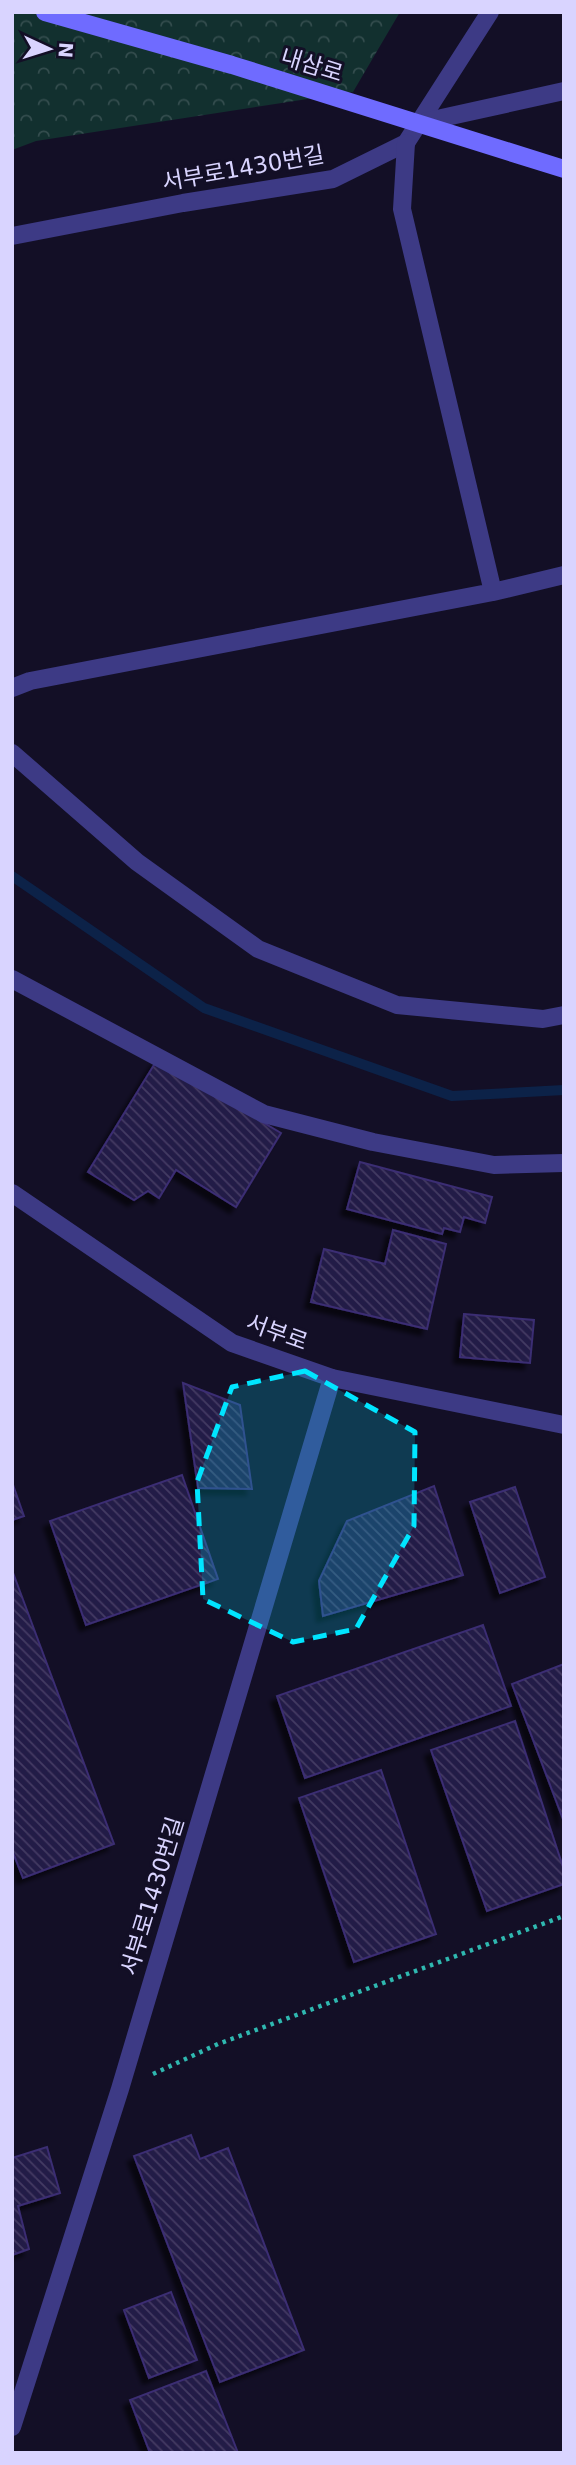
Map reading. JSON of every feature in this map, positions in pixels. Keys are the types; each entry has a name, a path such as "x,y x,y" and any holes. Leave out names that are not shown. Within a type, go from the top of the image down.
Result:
{"main road":[{"name":"내삼로","path":"45,12 232,65 564,169"}],"street":[{"path":"490,12 406,143 402,209 493,592"},
{"path":"419,123 564,91"},
{"name":"서부로1430번길","path":"12,236 183,203 333,179 406,143"},
{"path":"12,688 30,681 493,592 564,575"},
{"path":"12,753 137,862 258,949 397,1005 543,1019 564,1015"},
{"path":"12,979 264,1114 373,1142 494,1165 564,1163"},
{"name":"서부로","path":"12,1193 233,1343 332,1378 564,1425"},
{"name":"서부로1430번길","path":"12,2427 120,2089 332,1378"}],"path":[{"path":"120,2089 218,2044 564,1916"}],"highlighted area":[{"path":"305,1371 415,1432 414,1526 356,1629 293,1642 203,1599 197,1482 232,1387"}],"green space":[{"path":"12,12 400,12 353,92 36,141 12,150"}],"building":[{"path":"157,1060 281,1133 236,1207 176,1170 159,1198 148,1191 134,1200 88,1172"},
{"path":"360,1162 492,1197 485,1223 464,1217 460,1232 444,1228 442,1234 347,1209"},
{"path":"393,1230 446,1244 427,1329 311,1302 324,1249 385,1264"},
{"path":"464,1314 534,1320 530,1363 460,1357"},
{"path":"183,1383 240,1405 252,1489 198,1488"},
{"path":"182,1475 218,1579 86,1625 50,1521"},
{"path":"12,1482 24,1516 12,1520"},
{"path":"434,1486 463,1575 323,1616 319,1581 347,1521"},
{"path":"515,1487 545,1577 500,1593 470,1502"},
{"path":"12,1570 114,1844 23,1878 12,1850"},
{"path":"483,1625 511,1706 305,1778 277,1696"},
{"path":"564,1664 564,1822 512,1684"},
{"path":"515,1721 564,1870 564,1884 487,1911 431,1750"},
{"path":"381,1770 436,1934 354,1962 299,1798"},
{"path":"191,2135 200,2159 228,2148 304,2350 220,2382 134,2156"},
{"path":"47,2147 60,2193 18,2206 29,2249 12,2255 12,2158"},
{"path":"171,2292 197,2360 149,2378 124,2310"},
{"path":"206,2371 238,2453 150,2453 130,2400"}],"waterway":[{"path":"12,876 204,1008 452,1096 564,1090"}]}
